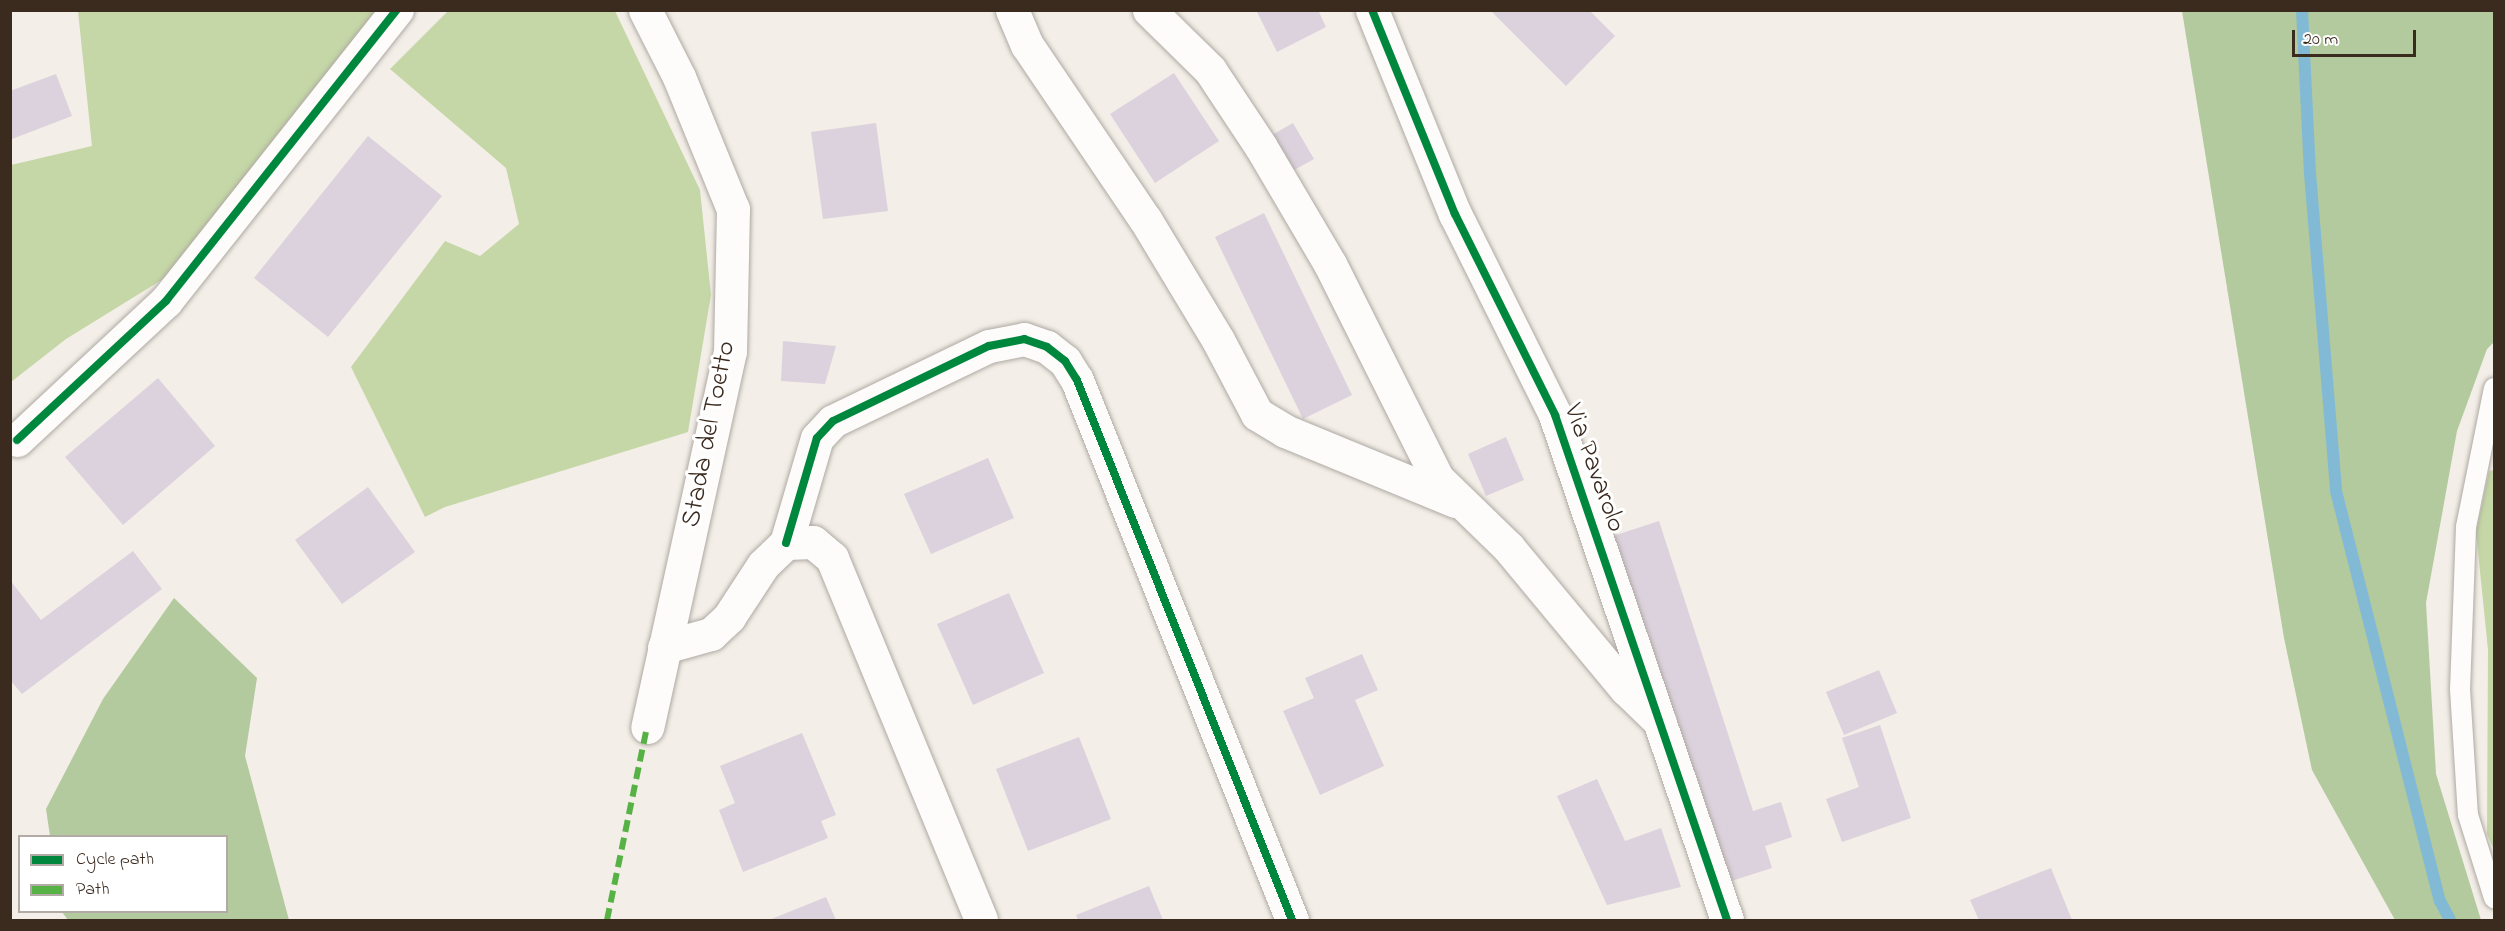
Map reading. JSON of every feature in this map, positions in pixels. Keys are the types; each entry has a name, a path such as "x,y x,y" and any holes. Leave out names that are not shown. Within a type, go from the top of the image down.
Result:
{"street":[{"path":"17,440 166,301 397,10"},
{"name":"Stada del Toetto","path":"645,10 679,77 733,209 730,351 647,727"},
{"path":"1012,10 1027,45 1145,219 1218,340 1257,414 1285,431 1468,507"},
{"path":"1149,10 1210,70 1261,147 1330,264 1437,478 1508,547 1626,690 1660,722"},
{"name":"Via Pavarolo","path":"1372,10 1455,214 1555,415 1727,921"},
{"path":"664,647 711,634 729,617 764,565 786,543 817,438 833,421 988,346 1024,339 1047,347 1065,361 1077,380 1292,921"},
{"path":"786,543 813,542 832,558 981,921"}],"lane":[{"path":"2494,388 2466,527 2460,689 2468,815 2494,898"}],"green space":[{"path":"78,11 388,11 181,268 66,339 11,382 11,165 92,146"},
{"path":"448,11 615,11 700,190 711,295 688,432 445,507 425,517 351,367 445,241 480,256 519,224 506,168 390,69"},
{"path":"2182,11 2494,11 2494,342 2487,349 2457,431 2426,603 2436,774 2481,920 2395,920 2312,770 2284,638"},
{"path":"2494,470 2494,850 2487,834 2488,650 2476,532 2489,471"},
{"path":"174,598 257,678 245,756 289,920 68,920 63,913 228,913 228,835 50,835 46,809 103,699"}],"building":[{"path":"1256,10 1318,10 1326,27 1277,52"},
{"path":"1490,10 1589,10 1615,36 1566,86"},
{"path":"1174,73 1219,141 1155,183 1110,114"},
{"path":"56,74 72,116 12,139 10,91"},
{"path":"876,123 888,211 823,219 811,132"},
{"path":"1293,123 1314,159 1287,174 1268,137"},
{"path":"368,136 442,196 328,337 254,278"},
{"path":"1264,213 1352,395 1303,419 1215,237"},
{"path":"783,341 836,346 825,384 781,381"},
{"path":"158,378 215,446 123,525 65,457"},
{"path":"1506,437 1524,480 1486,496 1468,454"},
{"path":"988,458 1014,518 931,554 904,494"},
{"path":"368,487 415,552 342,604 295,540"},
{"path":"1659,521 1753,811 1781,802 1792,837 1765,846 1772,868 1722,884 1610,537"},
{"path":"133,551 162,589 22,694 10,680 10,580 41,620"},
{"path":"1009,593 1044,673 973,705 937,624"},
{"path":"1362,654 1378,690 1355,700 1384,766 1320,795 1283,711 1314,698 1305,678"},
{"path":"1879,670 1897,713 1844,735 1826,692"},
{"path":"1880,725 1911,818 1842,842 1826,799 1859,787 1842,738"},
{"path":"802,733 836,815 821,821 828,838 743,872 719,810 735,803 720,766"},
{"path":"1079,737 1111,819 1028,851 996,769"},
{"path":"1597,779 1625,841 1661,828 1681,887 1607,905 1557,796"},
{"path":"2051,868 2072,920 1979,920 1970,900"},
{"path":"1149,886 1163,920 1078,920 1076,915"},
{"path":"826,897 836,920 769,920"}],"waterway":[{"path":"2302,10 2310,173 2336,491 2440,901 2450,920"}],"marked path":[{"path":"607,920 647,727"}],"cycle path":[{"path":"17,440 166,301 397,10"},
{"path":"1372,10 1455,214 1555,415 1727,920"},
{"path":"786,543 817,438 833,421 989,346 1024,339 1047,347 1065,361 1077,380 1292,920"}]}
